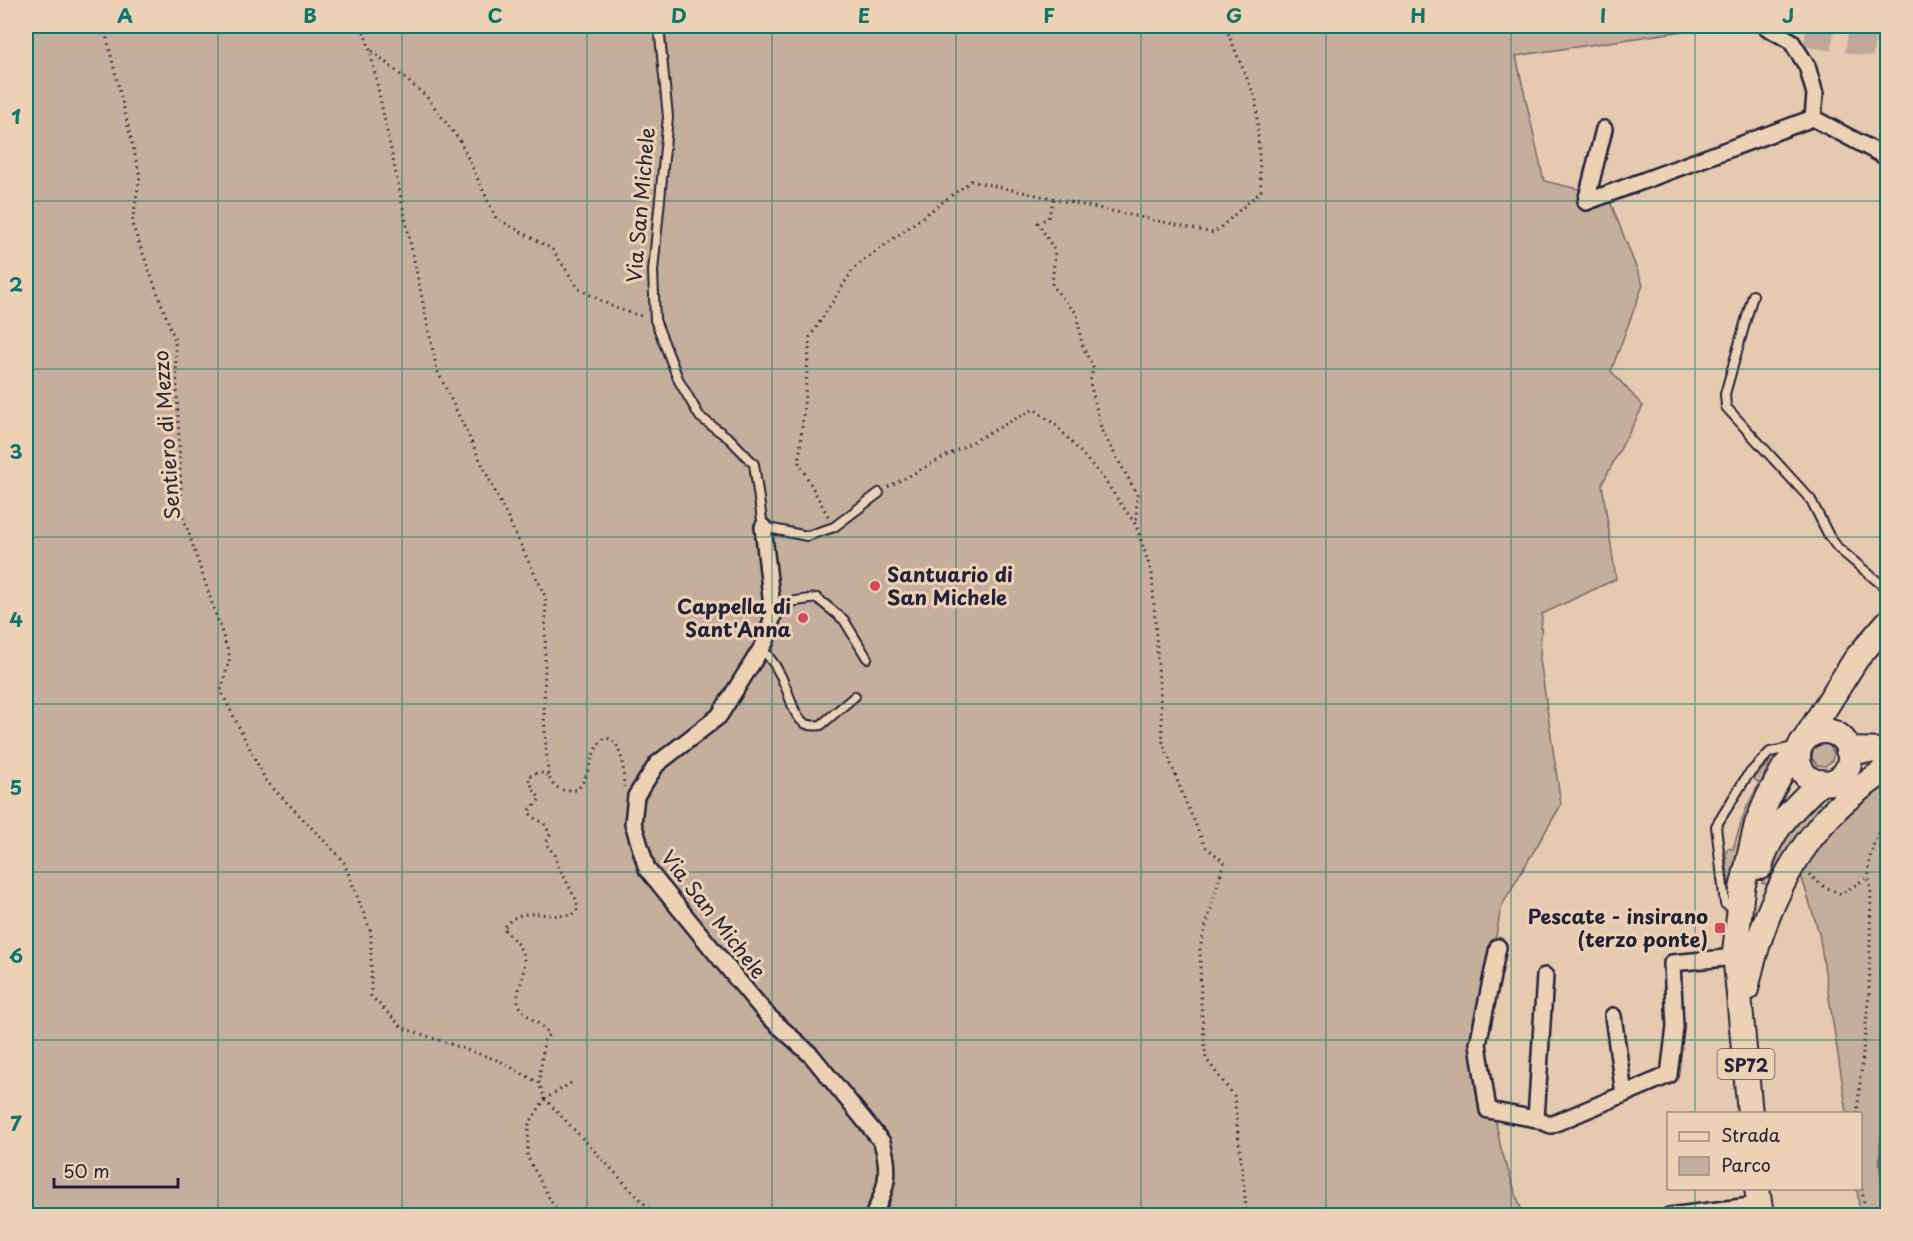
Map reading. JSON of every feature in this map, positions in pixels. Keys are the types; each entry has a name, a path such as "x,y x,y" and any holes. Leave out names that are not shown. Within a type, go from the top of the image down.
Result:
{"main road":[{"path":"1741,1015 1736,957 1739,911 1757,824 1784,768 1802,745 1856,659 1887,622"},
{"path":"1741,1015 1743,951 1763,855 1780,824 1828,781 1844,772 1847,767 1845,744 1835,717 1842,680"},
{"path":"1887,751 1845,744 1833,733 1824,731 1814,733 1802,745 1798,761 1802,771 1810,778 1828,781 1887,766"},
{"path":"1741,1015 1752,960 1772,903 1802,849 1834,810 1887,766"},
{"name":"SP72","path":"1741,1015 1750,1112"}],"street":[{"path":"1765,26 1791,41 1807,66 1815,94 1813,118"},
{"path":"1604,129 1586,202 1813,118 1887,158"},
{"name":"Via San Michele","path":"763,527 773,615 766,641 718,716 657,764 636,796 633,823 648,869 735,978 768,1016 812,1056 882,1142 886,1155 888,1179 873,1215"},
{"path":"1498,947 1478,1044 1488,1110 1536,1119 1551,1125 1669,1075 1675,1027 1672,963 1736,957"},
{"path":"1536,1119 1545,976"},
{"path":"1613,1016 1624,1094"},
{"path":"1669,1215 1759,1203"}],"lane":[{"name":"Via San Michele","path":"659,26 668,117 653,271 655,320 679,381 700,417 730,439 754,464 763,527"},
{"path":"1753,295 1725,394 1726,407 1811,500 1829,536 1838,548 1887,590"},
{"path":"763,527 807,536 834,527 879,493"},
{"path":"773,615 789,602 817,598 844,620 867,658"},
{"path":"761,648 770,656 786,686 794,710 802,722 810,726 821,725 855,696"},
{"path":"1739,911 1725,904 1716,826 1747,776 1770,752 1802,745"}],"path":[{"name":"Sentiero di Mezzo","path":"104,26 140,176 132,224 175,340 182,513 230,657 221,691 266,781 343,860 371,932 371,996 403,1028 500,1061 539,1083"},
{"path":"362,26 370,50 437,370 546,598 544,716 548,776 554,786 563,790 577,790 584,781 597,744 606,737 616,743 623,762 623,781 626,792 636,796"},
{"path":"834,527 799,463 810,337 854,268 971,181 1214,233 1261,191 1256,100 1225,26"},
{"path":"370,50 426,96 460,141 496,218 552,249 579,289 615,308 655,320"},
{"path":"1054,199 1048,218 1038,223 1055,252 1052,286 1077,314 1082,344 1093,368 1090,383 1102,431 1137,494 1136,525"},
{"path":"879,493 921,468 1034,409 1057,426 1100,474 1136,525 1152,574 1163,743 1186,803 1206,846 1224,862 1200,947 1201,1005 1206,1059 1233,1096 1248,1215"},
{"path":"548,776 541,772 528,777 532,789 540,799 529,811 532,817 544,823 550,834 546,844 555,855 558,866 577,901 577,912 569,916 539,913 515,917 503,928 523,950 525,970 517,999 522,1010 549,1034 544,1041 539,1083 546,1099 656,1215"},
{"path":"1857,1112 1869,993 1871,890 1868,877 1870,857 1887,814"},
{"path":"1806,871 1821,885 1842,894 1868,877"},
{"path":"565,1215 552,1203 527,1156 529,1124 546,1099 571,1083"},
{"path":"1862,1190 1866,1215"}],"green space":[{"path":"26,26 1696,26 1696,29 1516,56 1544,181 1608,196 1643,285 1611,371 1643,406 1602,484 1616,579 1542,614 1540,659 1561,805 1501,907 1479,1034 1501,1149 1523,1215 26,1215"},
{"path":"1820,744 1829,745 1834,753 1832,761 1825,766 1817,765 1812,758 1813,749"},
{"path":"1770,760 1751,809 1729,889 1726,852 1728,848 1733,849 1745,811 1759,783 1754,779"},
{"path":"1887,781 1887,1215 1860,1215 1857,1190 1862,1190 1862,1112 1847,1112 1819,933 1800,872 1829,825"},
{"path":"1817,800 1826,812 1772,887 1762,883 1776,843"}],"water":[{"path":"1887,1107 1887,1216 1882,1188 1880,1148"}],"tunnel":[{"path":"1764,26 1888,45"}],"place":[{"name":"Santuario di San Michele","path":"875,586"},
{"name":"Cappella di Sant'Anna","path":"803,618"},
{"name":"Pescate - insirano (terzo ponte)","path":"1720,928"}]}
